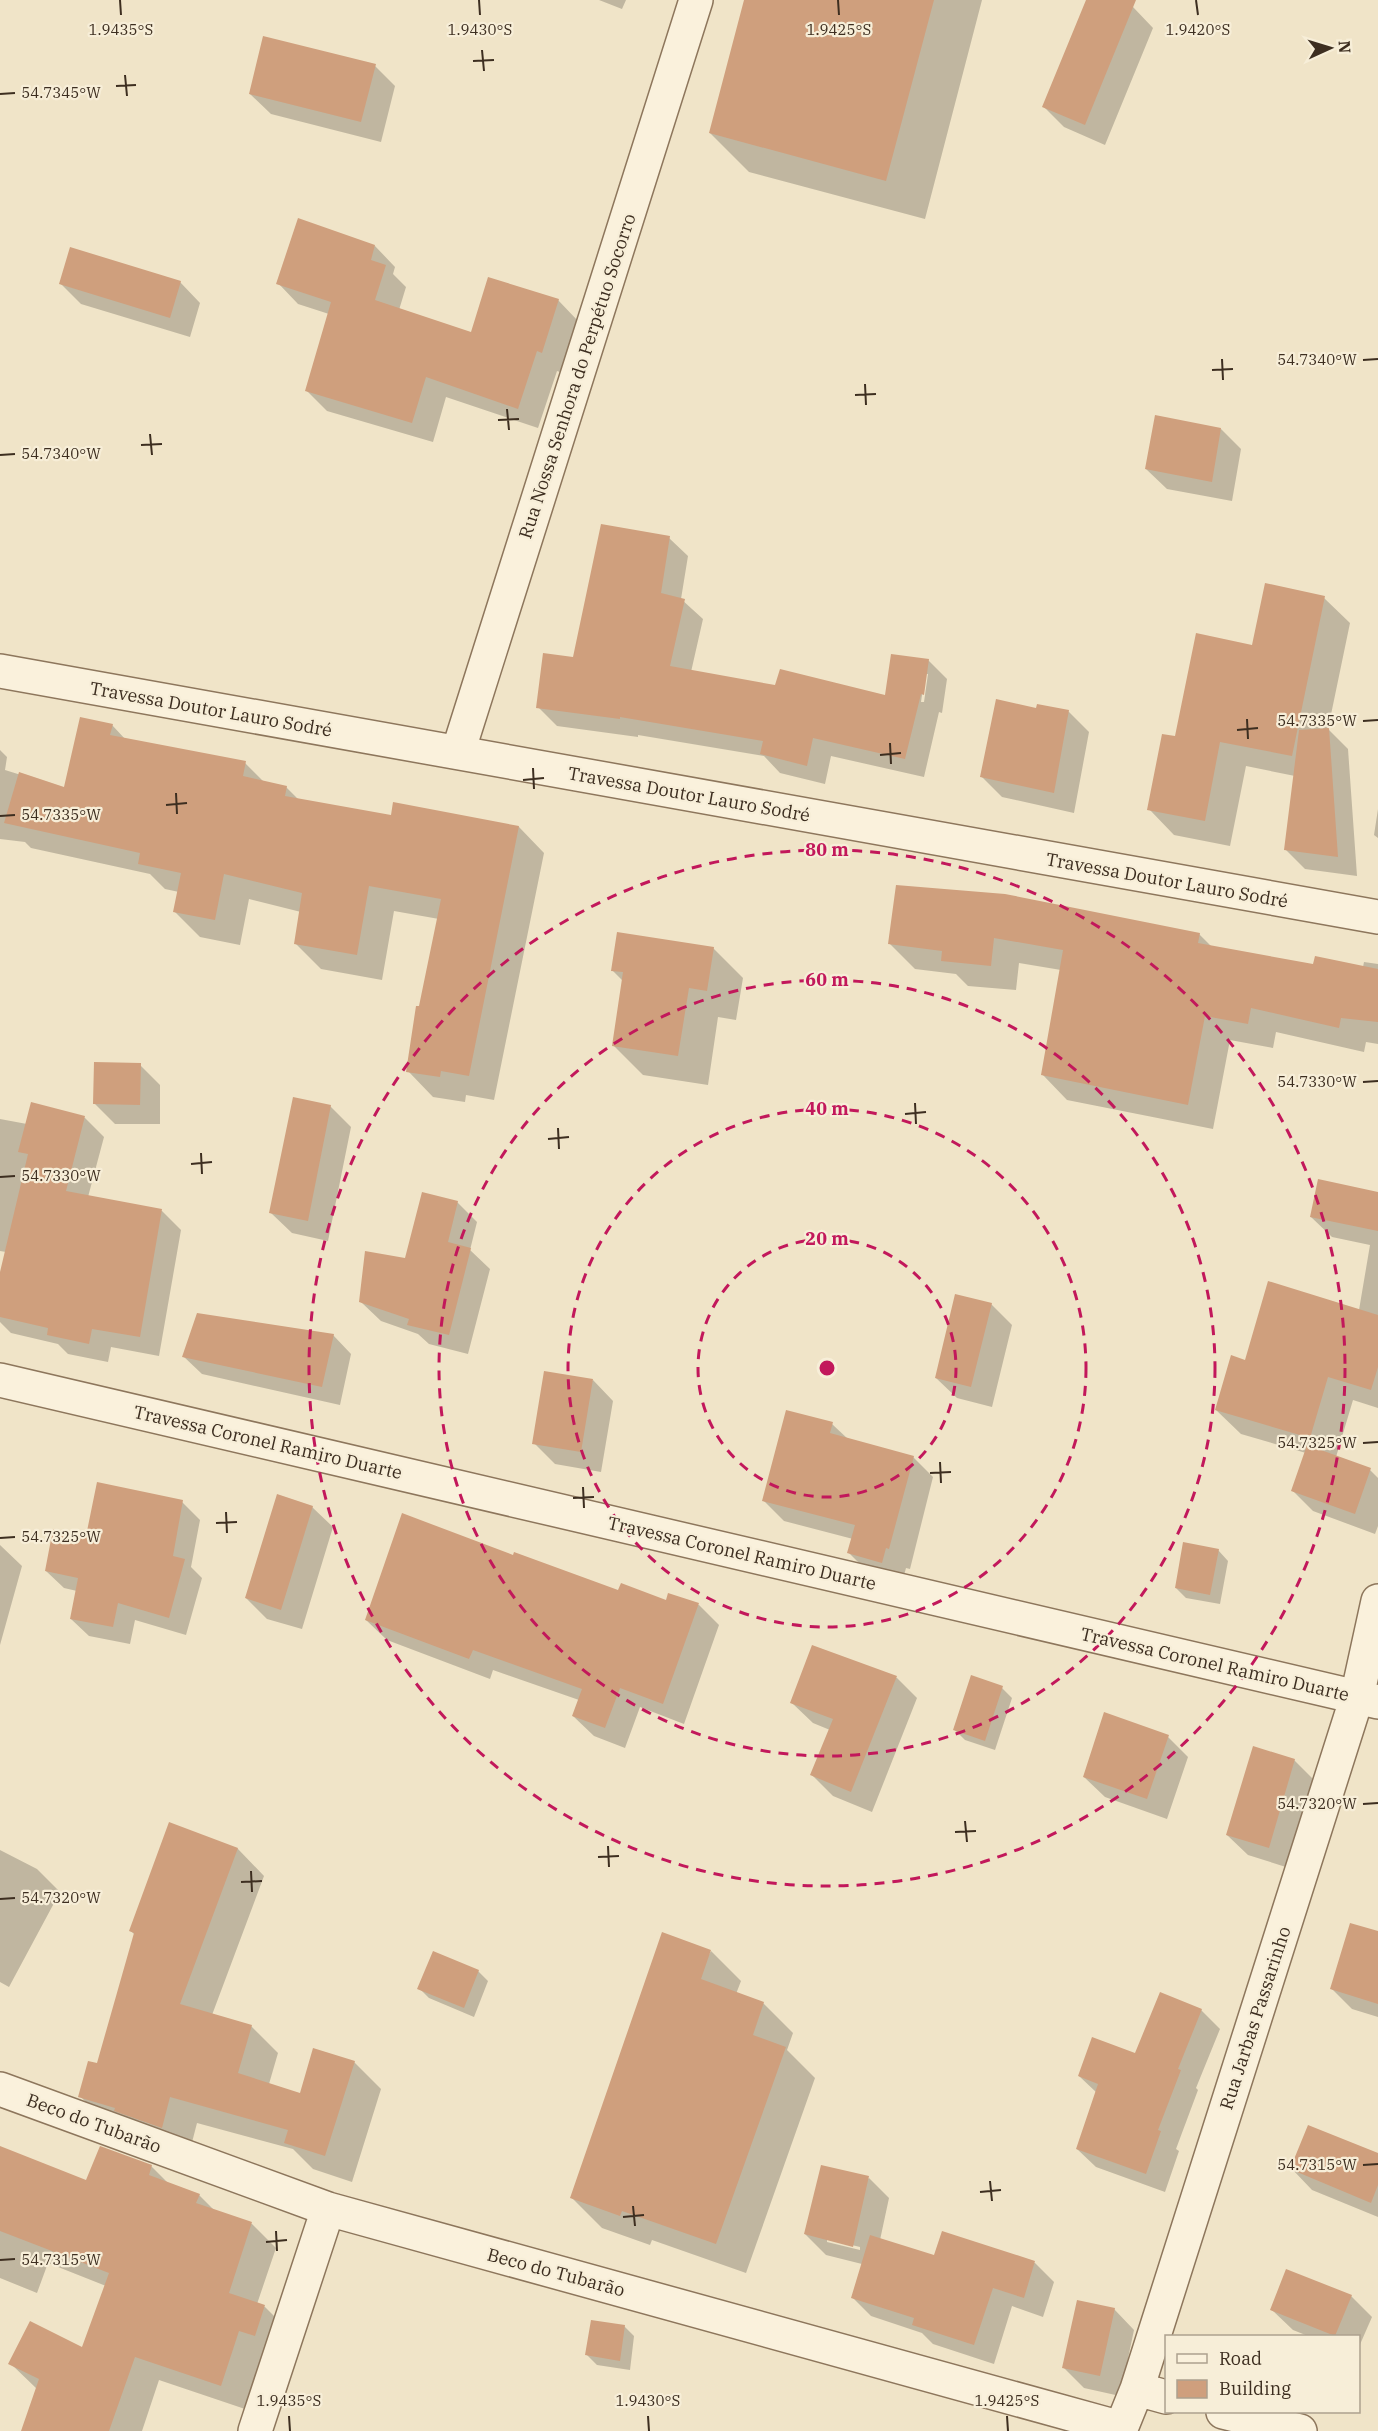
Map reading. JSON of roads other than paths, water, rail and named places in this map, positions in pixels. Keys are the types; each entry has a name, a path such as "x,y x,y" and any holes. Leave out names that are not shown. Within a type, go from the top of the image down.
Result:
{"street":[{"name":"Rua Nossa Senhora do Perpétuo Socorro","path":"458,752 696,0"},
{"name":"Travessa Doutor Lauro Sodré","path":"0,671 1378,917"},
{"name":"Travessa Coronel Ramiro Duarte","path":"0,1380 1367,1700"},
{"name":"Rua Jarbas Passarinho","path":"1170,2335 1367,1700 1378,1600"},
{"name":"Beco do Tubarão","path":"0,2089 328,2209 1120,2430"},
{"path":"255,2431 328,2209"},
{"name":"Rua Jarbas Passarinho","path":"1120,2430 1152,2393 1165,2351"},
{"path":"1228,2413 1300,2431"}]}
